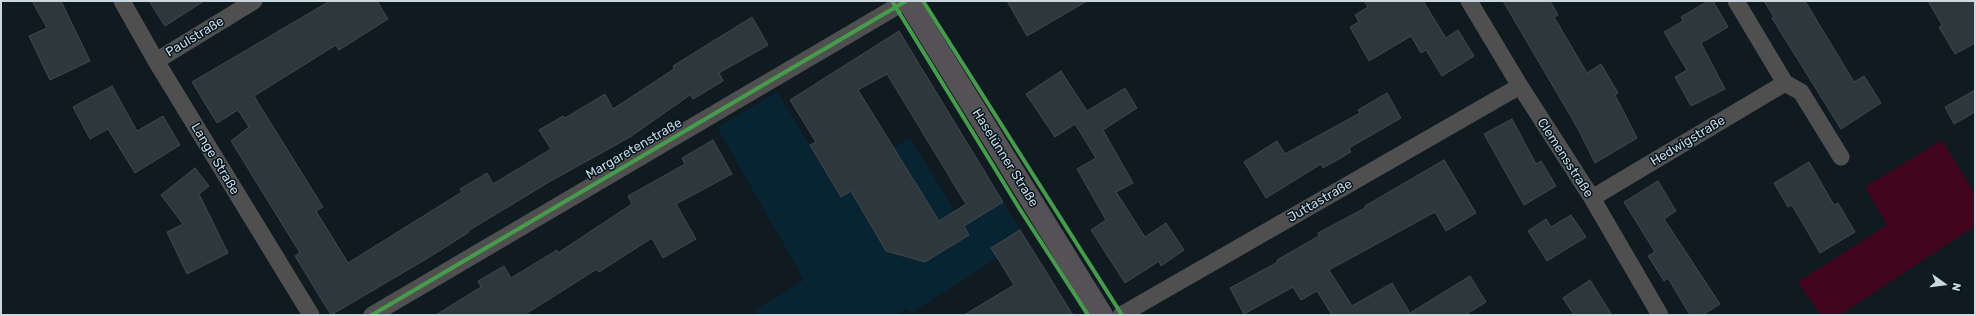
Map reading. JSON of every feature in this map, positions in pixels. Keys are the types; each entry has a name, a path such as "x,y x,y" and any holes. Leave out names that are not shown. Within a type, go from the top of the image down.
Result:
{"street":[{"name":"Lange Straße","path":"122,1 156,61 311,315"},
{"name":"Paulstraße","path":"156,61 254,1"},
{"name":"Margaretenstraße","path":"372,315 907,1"},
{"name":"Haselünner Straße","path":"907,1 1102,315"},
{"name":"Clemensstraße","path":"1470,1 1520,86 1592,198 1660,315"},
{"path":"1736,1 1785,83 1801,92 1841,157"},
{"name":"Hedwigstraße","path":"1592,198 1785,83"},
{"name":"Juttastraße","path":"1121,315 1520,86"}],"shaded area":[{"path":"777,92 810,145 869,109 893,147 910,138 964,226 1003,202 1020,230 991,248 997,258 911,313 907,309 897,315 758,315 755,310 804,280 717,127"},
{"path":"1942,140 1975,194 1975,226 1840,315 1821,315 1798,282 1887,225 1865,187"}],"building":[{"path":"32,1 61,1 90,61 50,80 29,36 47,28"},
{"path":"149,1 204,1 165,26"},
{"path":"330,1 377,1 388,19 339,50 336,45 254,96 323,207 316,211 348,263 462,192 460,189 487,173 493,184 551,149 539,130 563,116 565,118 605,94 613,109 674,69 673,66 752,17 768,45 719,73 723,81 693,99 690,95 630,137 549,182 468,231 469,232 428,258 331,315 295,256 300,253 231,141 249,127 238,110 217,123 192,82"},
{"path":"1007,1 1087,1 1027,36"},
{"path":"1364,1 1423,1 1446,38 1458,30 1474,56 1442,76 1426,50 1421,53 1411,36 1369,61 1350,27 1359,22 1355,15 1368,7"},
{"path":"1503,1 1550,1 1558,15 1554,17 1587,73 1601,64 1618,93 1615,95 1637,138 1595,163 1577,127"},
{"path":"1708,1 1713,1 1728,27 1701,43 1725,89 1691,106 1675,77 1687,70 1664,32 1683,21 1681,17"},
{"path":"1764,1 1805,1 1854,82 1864,76 1881,103 1841,129 1772,18 1774,17"},
{"path":"1928,1 1975,1 1975,43 1955,54 1939,27 1942,25"},
{"path":"899,31 1003,202 964,226 969,235 925,262 886,251 851,191 841,197 810,145 816,142 790,100","holes":["887,74 966,204 939,221 858,90"]},
{"path":"1061,71 1087,111 1125,88 1137,108 1103,130 1133,183 1116,192 1145,237 1166,223 1184,250 1161,266 1159,261 1125,283 1091,230 1106,220 1077,169 1096,158 1075,124 1055,137 1026,94"},
{"path":"112,86 137,131 163,116 180,145 135,173 108,129 90,139 73,107"},
{"path":"1975,90 1975,112 1954,124 1945,107"},
{"path":"1387,93 1401,118 1349,148 1351,152 1323,168 1321,164 1266,198 1244,162 1277,141 1285,154 1360,113 1358,110"},
{"path":"1512,119 1536,164 1541,161 1556,186 1524,205 1484,134"},
{"path":"713,140 732,174 676,204 696,239 663,258 652,238 599,272 597,269 524,315 436,315 481,287 478,281 504,266 511,278 557,250 558,253 632,204 628,196 685,164 682,158"},
{"path":"1444,160 1476,213 1446,231 1435,212 1329,270 1352,306 1392,283 1410,313 1470,276 1486,302 1465,315 1332,315 1317,291 1301,300 1293,287 1244,314 1230,288 1278,262 1277,260 1319,236 1318,233 1365,208 1365,206"},
{"path":"1809,162 1834,205 1838,203 1855,232 1820,253 1792,205 1788,207 1774,183"},
{"path":"195,168 209,186 199,194 228,253 187,274 167,232 183,224 161,195"},
{"path":"1658,181 1676,211 1664,219 1720,304 1703,315 1690,315 1668,278 1664,281 1648,256 1655,252 1624,202"},
{"path":"1571,215 1586,237 1547,261 1528,231 1546,219 1551,227"},
{"path":"1020,230 1073,315 964,315 1014,285 991,248"},
{"path":"1590,280 1612,315 1574,315 1563,298"}],"cycle path":[{"path":"892,1 1021,211 1088,315"},
{"path":"372,315 906,1"},
{"path":"923,1 1122,315"}]}
